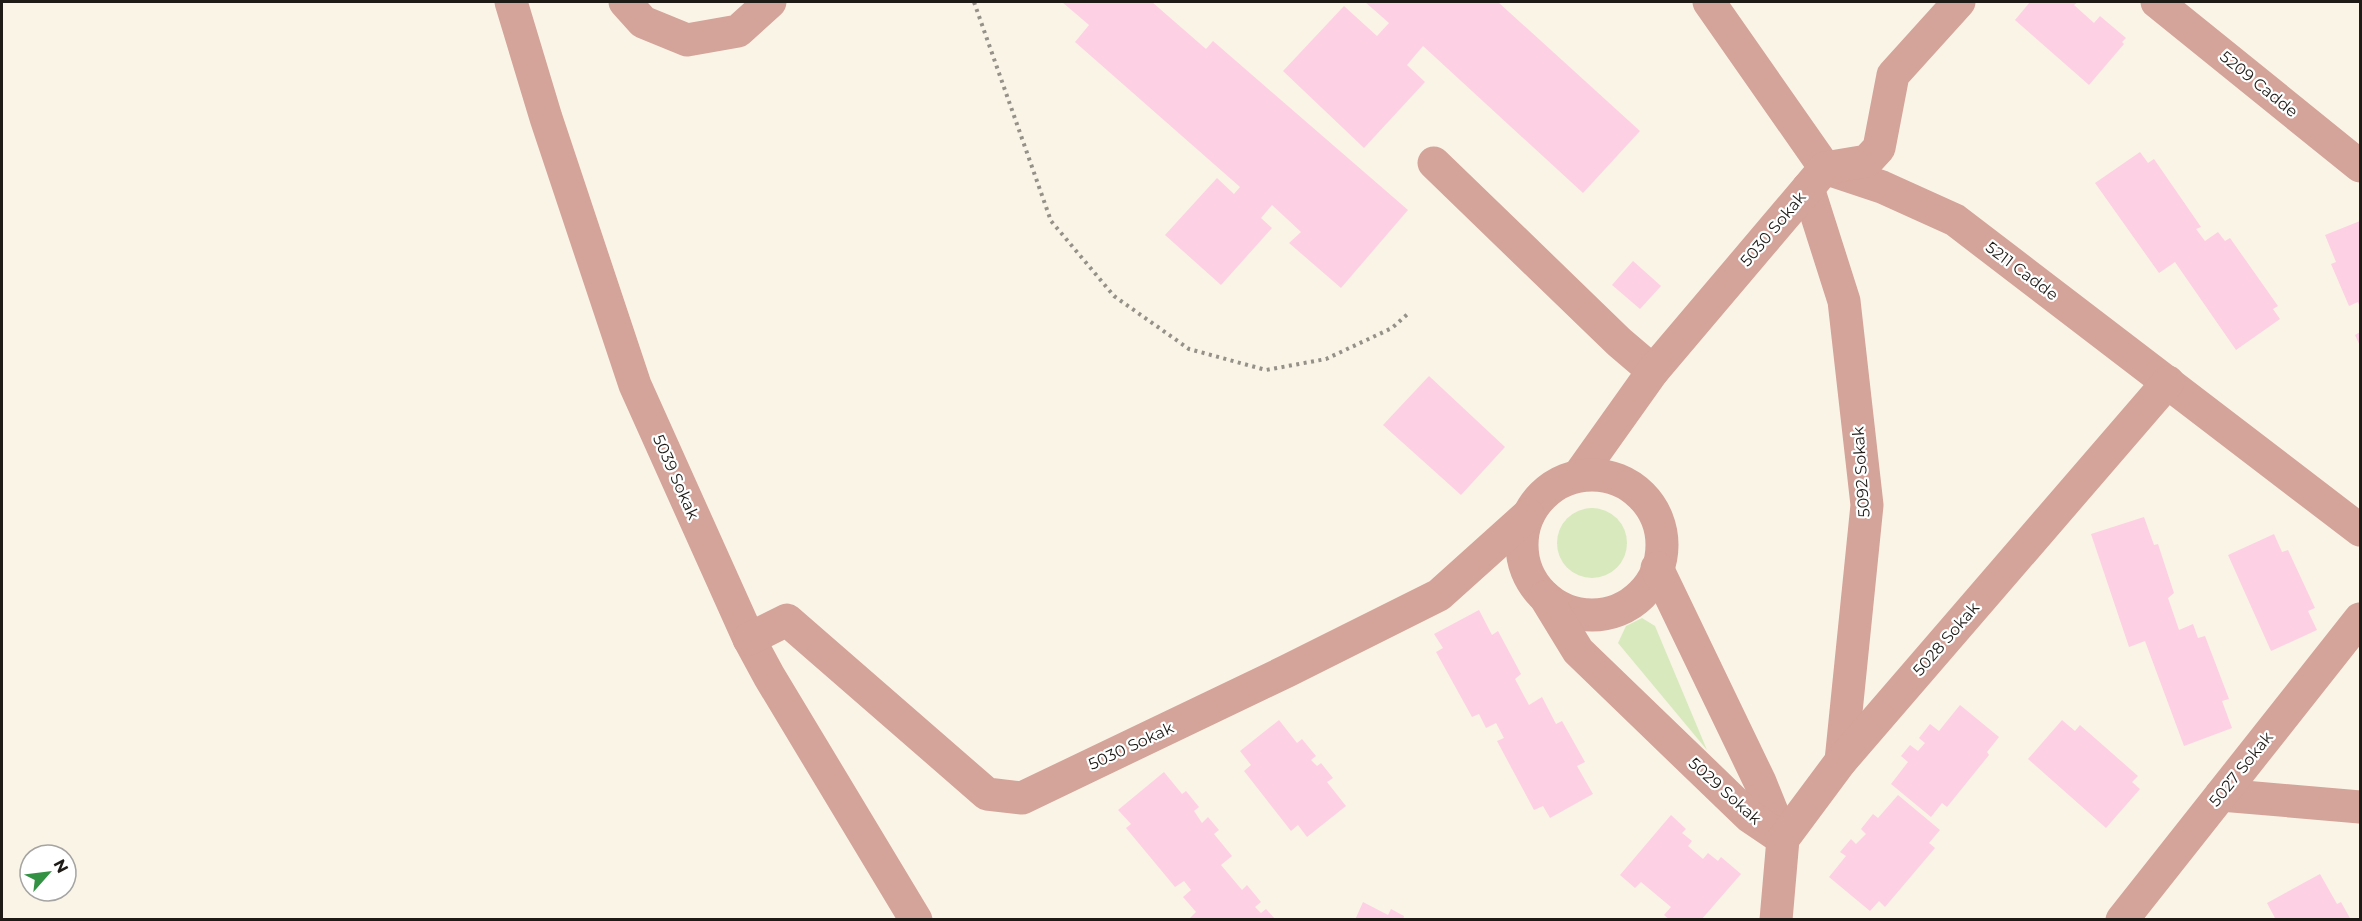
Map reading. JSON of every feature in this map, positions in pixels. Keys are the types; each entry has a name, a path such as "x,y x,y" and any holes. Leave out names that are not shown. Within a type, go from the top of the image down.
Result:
{"street":[{"name":"5039 Sokak","path":"511,2 546,118 635,386 749,639 916,920"},
{"path":"625,2 644,22 687,40 738,31 770,2"},
{"path":"1709,2 1816,178 1867,161 1879,148 1893,75 1959,2"},
{"name":"5209 Cadde","path":"2157,2 2361,166"},
{"path":"1434,163 1619,342 1653,371"},
{"name":"5030 Sokak","path":"1579,475 1653,371 1816,178"},
{"name":"5211 Cadde","path":"1816,178 1882,187 1955,220 2361,530"},
{"name":"5092 Sokak","path":"1816,178 1844,302 1867,505 1841,761"},
{"name":"5028 Sokak","path":"1783,839 1841,761 2168,382"},
{"path":"1579,475 1601,475 1623,482 1641,495 1654,513 1662,534 1661,556 1654,578 1642,594 1626,606 1606,614 1586,615 1564,609 1545,597 1531,580 1523,559 1522,537 1528,515 1540,496 1558,483 1579,475"},
{"name":"5030 Sokak","path":"749,639 787,620 987,794 1022,798 1277,676 1439,595 1528,515"},
{"name":"5029 Sokak","path":"1657,568 1760,782 1783,839"},
{"name":"5029 Sokak","path":"1545,597 1578,651 1749,816 1783,839"},
{"name":"5027 Sokak","path":"2122,920 2361,619"},
{"path":"2221,795 2361,807"},
{"path":"1776,920 1783,839"}],"path":[{"path":"974,2 1051,221 1114,296 1151,323 1189,349 1266,370 1326,358 1392,328 1410,312"}],"green space":[{"path":"1592,508 1611,514 1621,524 1627,543 1621,562 1611,572 1592,578 1573,572 1563,562 1557,543 1563,524 1573,514"},
{"path":"1642,618 1655,626 1707,750 1618,643 1626,626"}],"building":[{"path":"1062,2 1152,2 1206,49 1213,41 1408,210 1341,288 1289,243 1301,232 1272,205 1261,218 1272,228 1221,285 1165,235 1217,178 1234,194 1240,187 1075,42 1089,25"},
{"path":"1365,2 1498,2 1640,131 1583,193 1423,46 1407,65 1425,82 1364,148 1283,71 1344,6 1377,36 1389,23"},
{"path":"2030,2 2078,2 2074,5 2094,23 2100,16 2126,38 2122,42 2124,44 2089,85 2015,20"},
{"path":"2140,152 2148,163 2154,159 2201,227 2196,229 2205,241 2218,232 2225,241 2230,238 2278,306 2273,309 2280,319 2236,350 2175,262 2159,273 2095,183"},
{"path":"2360,221 2360,308 2358,302 2349,306 2331,264 2336,262 2325,235"},
{"path":"1633,261 1661,286 1640,309 1612,285"},
{"path":"2360,332 2360,346 2355,335"},
{"path":"1429,376 1505,447 1461,495 1383,425"},
{"path":"2144,517 2154,545 2158,544 2174,593 2168,598 2179,630 2193,624 2198,638 2205,636 2229,699 2222,701 2232,728 2184,746 2145,641 2129,647 2091,534"},
{"path":"2274,534 2282,552 2288,550 2315,608 2308,611 2317,630 2271,651 2228,555"},
{"path":"1479,610 1492,635 1498,631 1521,674 1515,679 1529,705 1542,697 1556,724 1562,721 1585,762 1577,766 1593,794 1550,818 1543,806 1534,810 1497,741 1504,738 1496,723 1486,728 1479,714 1472,717 1436,652 1443,648 1434,634"},
{"path":"1960,705 1999,737 1987,752 1989,755 1947,807 1942,803 1931,817 1891,784 1908,762 1901,756 1910,745 1918,751 1925,743 1919,738 1930,724 1939,731"},
{"path":"1279,720 1297,743 1302,739 1316,756 1311,760 1317,766 1321,763 1333,778 1327,782 1346,806 1307,837 1298,825 1291,831 1244,771 1251,765 1240,751"},
{"path":"2062,720 2075,731 2080,725 2138,776 2132,782 2140,789 2106,828 2028,759"},
{"path":"1164,772 1182,794 1186,791 1199,807 1194,811 1202,823 1208,817 1219,830 1214,834 1232,856 1221,865 1242,890 1247,885 1261,902 1255,907 1261,913 1266,909 1276,920 1190,918 1196,912 1183,897 1191,890 1184,881 1175,887 1126,828 1131,824 1118,810"},
{"path":"1898,795 1940,830 1929,843 1935,848 1885,907 1879,901 1870,911 1829,877 1846,856 1840,852 1851,839 1856,844 1866,834 1861,829 1873,814 1878,818"},
{"path":"1671,815 1686,829 1682,833 1692,841 1688,846 1703,859 1708,853 1718,861 1721,857 1741,874 1701,920 1670,920 1664,915 1671,907 1641,882 1635,888 1620,875"},
{"path":"2320,874 2337,904 2341,902 2351,920 2276,920 2267,903"},
{"path":"1363,902 1388,915 1391,909 1404,916 1403,920 1355,920"}]}
